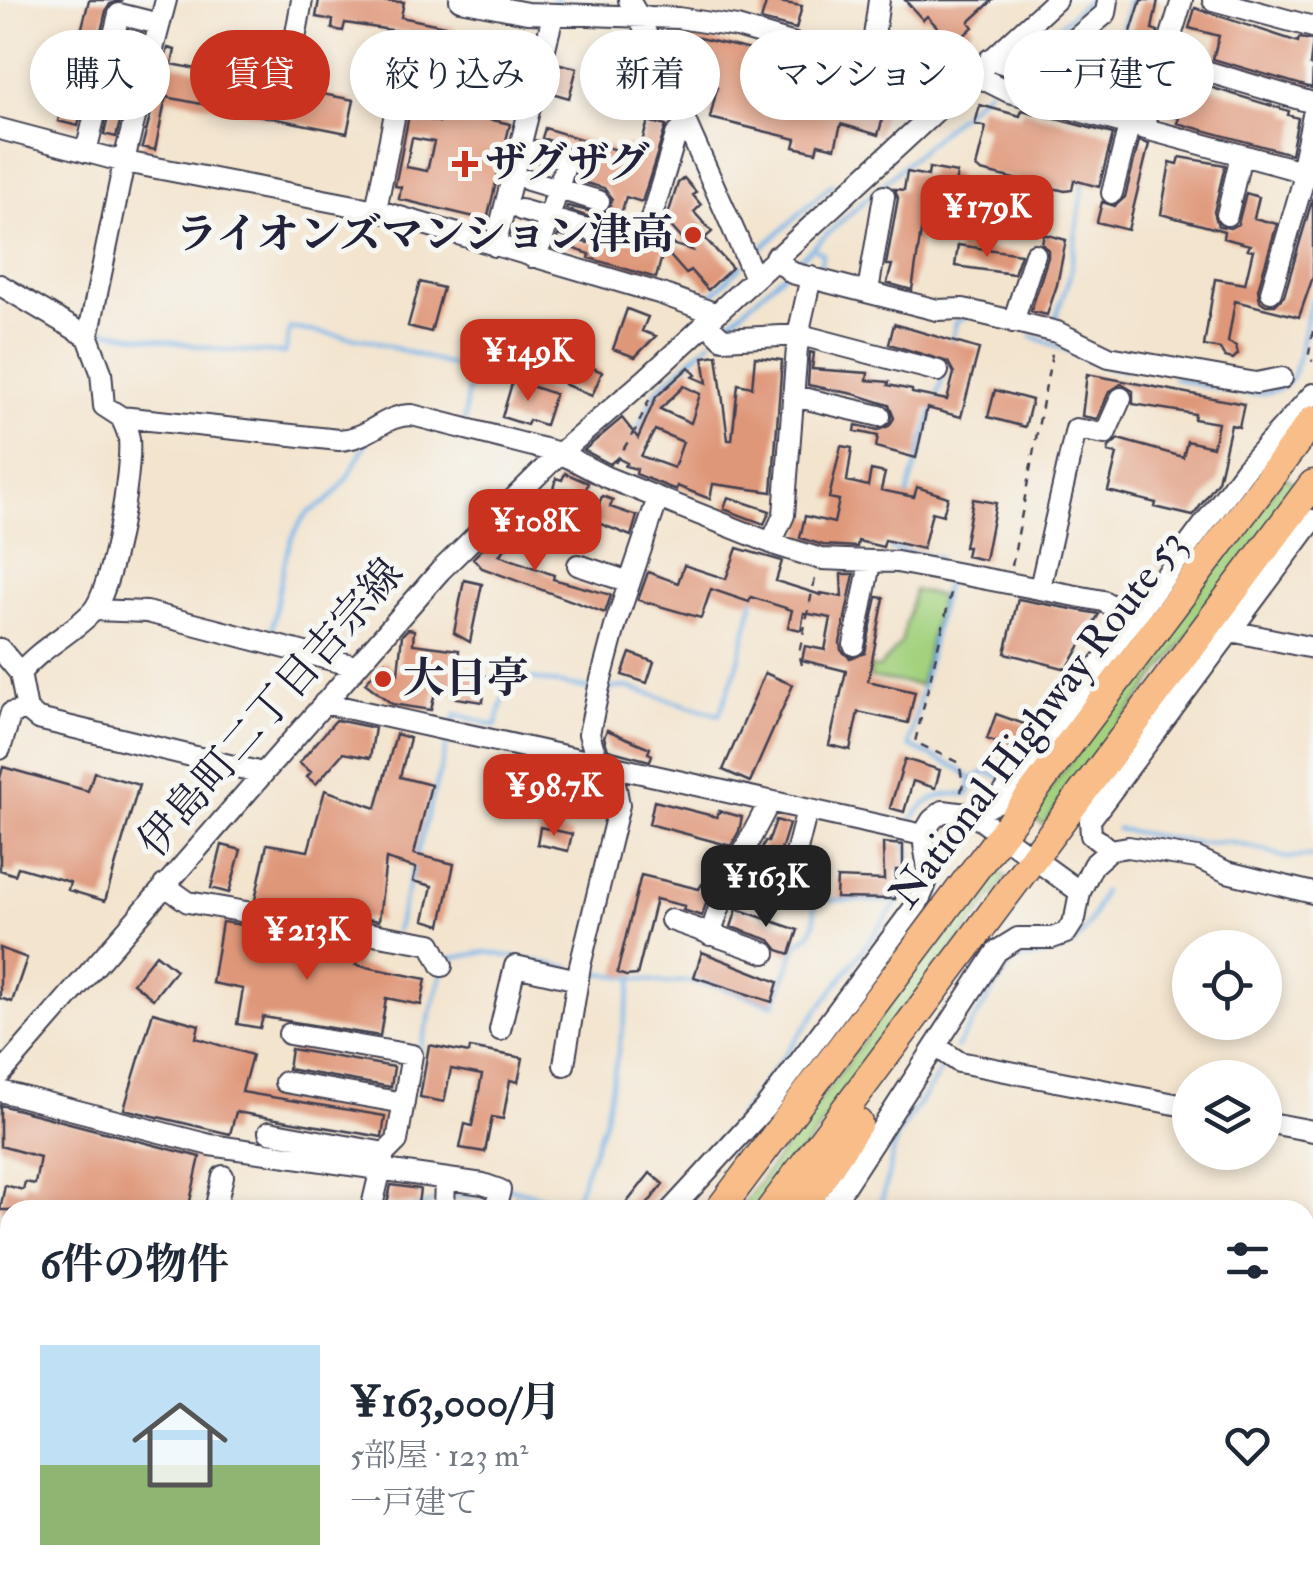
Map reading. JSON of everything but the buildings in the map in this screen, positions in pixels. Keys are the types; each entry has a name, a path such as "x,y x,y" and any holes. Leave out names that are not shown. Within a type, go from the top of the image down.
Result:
{"highway":[{"name":"National Highway Route 53","path":"727,1200 1002,834 1144,624 1313,420"},
{"name":"National Highway Route 53","path":"778,1200 1034,858 1222,626 1313,484"},
{"path":"807,1200 881,1089 959,960"}],"street":[{"path":"166,0 126,156 88,337 101,372 104,406 121,417 339,440 357,439 393,417 412,415 560,453 606,477 820,559 897,562 1040,588 1102,601 1144,624"},
{"path":"297,30 302,0"},
{"path":"460,0 553,16 634,8 746,30"},
{"path":"875,30 879,0"},
{"path":"997,72 1034,74 1106,13 1108,0"},
{"path":"1173,30 1182,0"},
{"path":"1213,0 1313,28"},
{"name":"伊島町二丁目吉宗線","path":"984,79 997,72 1049,2"},
{"path":"634,8 749,266"},
{"path":"87,145 119,14 159,24"},
{"path":"496,240 553,16"},
{"path":"997,72 1101,116 1301,171"},
{"path":"1214,74 1313,103"},
{"path":"1272,292 1302,182 1313,116"},
{"path":"377,205 394,120"},
{"name":"伊島町二丁目吉宗線","path":"0,1075 178,895 262,773 440,571 560,453 708,320 749,266 800,271 930,120"},
{"path":"1112,193 1138,120"},
{"path":"650,222 676,135 686,126"},
{"path":"0,129 377,205 534,252 708,320 723,339 802,336 938,370"},
{"path":"534,252 537,242 542,244 567,160 536,151"},
{"path":"1227,214 1241,156"},
{"path":"528,180 599,201"},
{"path":"868,291 884,196"},
{"path":"521,210 590,230"},
{"path":"1013,322 1035,254"},
{"path":"771,543 784,515 802,336 800,271 937,310 963,309 1057,332 1109,357 1256,382 1282,378"},
{"path":"0,285 88,337"},
{"path":"974,814 996,802 1144,624 1246,468 1313,394"},
{"path":"794,396 880,416"},
{"path":"1040,588 1076,429 1105,434 1121,398"},
{"path":"20,673 94,610 118,546 129,440 121,417"},
{"path":"564,1065 579,973 619,804 589,734 616,623 658,498"},
{"path":"1110,850 1090,835 1090,820 1222,626 1313,520"},
{"path":"854,645 870,563"},
{"path":"578,565 629,582"},
{"path":"94,610 148,612 356,666"},
{"path":"1222,626 1313,648"},
{"path":"0,649 20,673 27,710 38,719 262,773"},
{"path":"324,703 913,832 944,811 974,814 1080,892"},
{"path":"0,750 11,713 27,710"},
{"path":"710,934 729,879 770,801"},
{"path":"786,892 807,810"},
{"path":"679,1200 765,1108 917,904 929,881 930,867 913,832"},
{"path":"837,1200 997,951 1018,938 1052,938 1066,933 1075,919 1080,892 1093,865 1110,850 1128,847 1197,858 1228,872 1313,893"},
{"path":"178,895 432,944 442,966"},
{"path":"671,920 765,953"},
{"path":"500,1030 515,966 579,973"},
{"path":"289,1034 412,1055 398,1141 382,1163 373,1200"},
{"path":"936,1048 959,1062 1172,1103"},
{"path":"285,1082 404,1103"},
{"path":"0,1091 210,1145 382,1163"},
{"path":"1282,1125 1313,1131"},
{"path":"270,1132 382,1163 444,1197 500,1190 497,1200"},
{"path":"217,1200 223,1176"}],"path":[{"path":"1313,332 1308,359 1313,361"},
{"path":"1008,582 1052,350"},
{"path":"606,477 637,427 654,389 646,379"},
{"path":"802,665 800,654 820,559"},
{"path":"956,572 915,742 959,765 960,798"}],"green space":[{"path":"1284,476 1301,488 1043,825 1030,815"},
{"path":"914,590 940,596 920,685 870,678 872,667 879,668 901,643"},
{"path":"1000,872 1007,877 766,1200 746,1200 918,966 957,924 993,875"}],"waterway":[{"path":"553,0 559,0"},
{"path":"1055,30 1088,0"},
{"path":"1122,30 1129,0"},
{"path":"795,263 989,89"},
{"path":"48,131 82,140"},
{"path":"97,144 121,151"},
{"path":"1053,326 1070,275 1084,179"},
{"path":"753,256 832,184"},
{"path":"816,250 823,253 819,271"},
{"path":"706,301 742,265"},
{"path":"721,330 784,273"},
{"path":"1174,378 1240,393 1274,391 1286,384 1294,372 1313,297"},
{"path":"951,343 956,322 964,318"},
{"path":"95,329 223,350 285,353 290,328 368,340 470,371 464,421"},
{"path":"1031,336 1096,362"},
{"path":"634,437 656,391 711,341"},
{"path":"1105,366 1125,370"},
{"path":"907,496 943,376"},
{"path":"272,628 283,569 298,526 339,489 366,443"},
{"path":"891,549 939,558"},
{"path":"947,577 909,746 958,768 972,779"},
{"path":"605,689 627,687 719,715 738,664 754,597"},
{"path":"69,649 82,633"},
{"path":"453,723 456,714 496,726 510,675 590,689"},
{"path":"909,824 934,799 949,794 968,795 972,779 985,772 1001,777 1057,699"},
{"path":"396,931 449,737"},
{"path":"1117,829 1198,843 1229,842 1285,858 1313,856"},
{"path":"586,971 668,983 715,985 774,1005 797,944 810,934 815,923 814,900 899,901 911,880 907,838"},
{"path":"956,1048 1013,961 1073,944 1088,926 1103,891"},
{"path":"661,1200 734,1123 898,902"},
{"path":"154,913 177,903"},
{"path":"448,959 486,952 571,968"},
{"path":"419,1053 443,971"},
{"path":"575,1200 604,1122 633,978"},
{"path":"881,1200 897,1137 946,1063"},
{"path":"506,1187 554,1200"},
{"path":"454,1197 487,1195"}],"place":[{"name":"ザグザグ","path":"465,164"},
{"name":"ライオンズマンション津高","path":"693,235"},
{"name":"大日亭","path":"383,679"}]}
